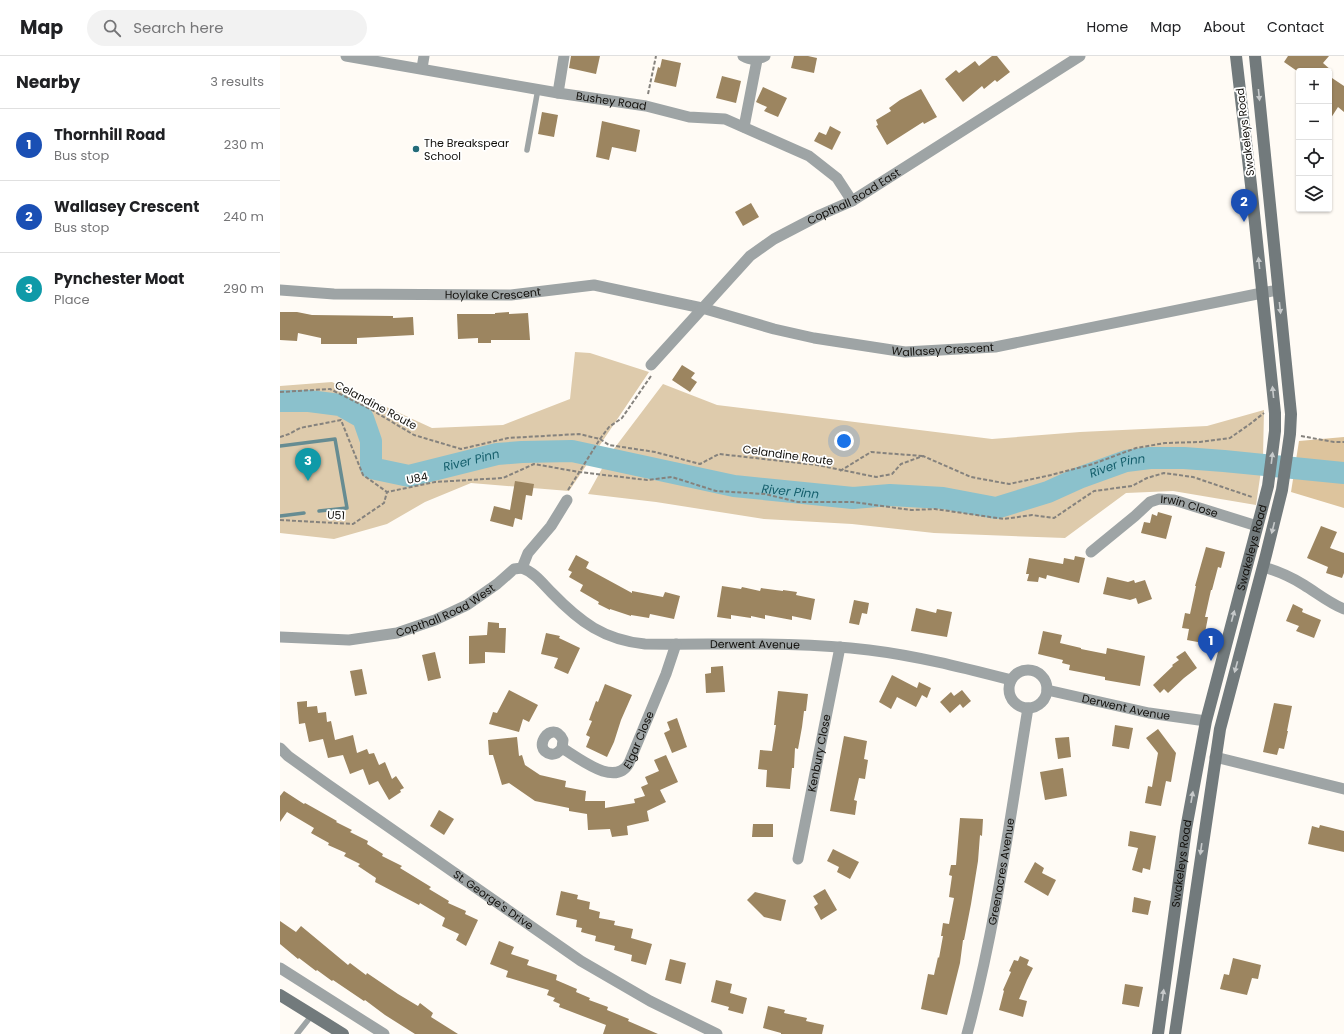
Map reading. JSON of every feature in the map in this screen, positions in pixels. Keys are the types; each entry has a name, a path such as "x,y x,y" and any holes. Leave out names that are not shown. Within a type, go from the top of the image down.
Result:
{"main road":[{"name":"Swakeleys Road","path":"1158,1034 1186,829 1206,720 1243,576 1265,501 1275,431 1275,413 1236,56"},
{"name":"Swakeleys Road","path":"1175,1034 1215,757 1222,721 1260,580 1282,490 1290,440 1291,414 1255,56"},
{"path":"1243,576 1260,580"},
{"path":"1178,882 1196,886"},
{"path":"280,995 343,1034"}],"street":[{"name":"Bushey Road","path":"346,56 422,68 558,93 646,106 689,117 725,119 809,156 838,178 852,201"},
{"path":"422,68 424,56"},
{"path":"558,93 564,56"},
{"path":"743,56 747,58 761,58 744,128"},
{"name":"Copthall Road East","path":"651,365 750,256 774,239 820,214 852,201 1080,56"},
{"name":"Hoylake Crescent","path":"280,290 334,294 511,295 594,284 702,308"},
{"name":"Wallasey Crescent","path":"702,308 774,329 814,338 906,352 995,347 1278,290"},
{"name":"Irwin Close","path":"1091,552 1150,502 1159,499 1174,500 1257,526"},
{"path":"522,568 528,553 551,526 567,500"},
{"path":"1263,567 1280,572 1344,609"},
{"name":"Copthall Road West","path":"280,637 350,640 397,633 435,620 467,606 497,584 514,568 522,568"},
{"name":"Derwent Avenue","path":"522,568 533,574 581,620 612,638 634,643 788,644 869,650 935,660 1011,680"},
{"name":"Elgar Close","path":"562,748 608,773 617,773 624,769 629,763 649,715 676,644"},
{"name":"Kenbury Close","path":"798,859 840,647"},
{"path":"1021,671 1034,671 1045,679 1047,690 1046,696 1037,706 1028,708 1022,707 1012,699 1009,686 1011,680 1021,671"},
{"name":"Derwent Avenue","path":"1047,690 1149,713 1206,720"},
{"name":"Greenacres Avenue","path":"967,1034 979,990 994,914 1028,708"},
{"name":"St. George's Drive","path":"280,748 288,756 327,784 581,961 650,1001 717,1034"},
{"path":"1215,757 1344,789"},
{"path":"280,968 384,1034"}],"lane":[{"path":"527,150 538,89"},
{"path":"297,1034 313,1015"}],"path":[{"path":"646,106 656,56"},
{"path":"567,500 568,488 609,427 622,418 651,375 651,365"},
{"name":"Celandine Route","path":"280,392 330,389 372,410 414,435 461,449 508,438 579,434 600,439 609,445 655,452 700,464 719,454 817,465 840,471 876,477 892,474 901,464 923,456"},
{"path":"840,471 871,452 923,456 972,477 1009,484 1093,464 1136,448 1165,443 1200,442 1230,438 1263,413 1275,413"},
{"path":"280,437 300,428 341,420 363,475 387,492"},
{"path":"1290,440 1344,442"},
{"name":"U84","path":"387,492 435,482 503,478 534,464 579,472 647,480 672,477 716,491 765,494 798,502 853,502 911,510 935,509 1004,519 1032,515 1054,518 1094,491 1132,486 1147,478 1164,473 1193,477 1265,501"},
{"name":"U51","path":"280,520 353,524 384,503 387,492"}],"shaded area":[{"path":"575,352 590,353 649,372 569,491 471,483 425,502 387,524 334,539 280,533 280,386 332,382 432,428 503,425 570,399"},
{"path":"663,384 717,405 992,439 1080,432 1207,426 1264,410 1263,457 1256,505 1173,491 1126,493 1065,538 934,533 852,524 764,519 656,502 588,494 610,454"},
{"path":"1344,437 1344,508 1291,492 1299,441"}],"building":[{"path":"571,56 600,56 596,74 569,68"},
{"path":"794,56 808,56 817,58 814,73 791,68"},
{"path":"992,56 997,56 1010,72 997,82 995,80 984,89 982,86 963,102 945,79 956,70 959,73 975,61 979,66"},
{"path":"1288,56 1329,56 1323,63 1329,68 1296,68 1296,70 1284,62"},
{"path":"662,59 681,63 676,87 654,82"},
{"path":"722,76 741,81 736,103 716,98"},
{"path":"1332,78 1344,86 1344,112 1338,107 1332,116"},
{"path":"763,87 787,98 778,117 764,111 767,107 756,102"},
{"path":"921,89 937,117 924,124 923,122 887,145 876,126 878,125 876,120 891,111 889,108 900,100"},
{"path":"542,112 558,115 554,137 538,134"},
{"path":"602,121 640,130 636,152 612,147 609,160 596,157"},
{"path":"830,126 841,132 832,150 814,141 819,132 826,135"},
{"path":"751,203 759,217 743,226 735,212"},
{"path":"280,312 297,312 312,315 393,316 393,318 413,317 414,335 357,338 357,344 321,344 321,338 298,333 297,341 280,340"},
{"path":"509,312 509,314 528,313 530,340 491,340 491,343 478,343 478,338 458,339 457,314 495,314"},
{"path":"682,365 695,373 691,378 697,382 690,392 672,380"},
{"path":"515,481 534,484 532,496 526,495 522,520 515,518 513,527 490,521 494,506 510,510"},
{"path":"1158,512 1172,516 1166,539 1141,533 1144,522 1150,523 1152,514 1157,516"},
{"path":"1321,526 1337,532 1330,548 1344,553 1344,573 1342,578 1326,573 1328,567 1307,558"},
{"path":"1206,547 1225,552 1221,568 1218,567 1211,590 1205,617 1208,617 1203,643 1187,640 1189,629 1182,628 1185,613 1190,614 1195,586"},
{"path":"576,555 589,562 586,568 632,593 632,591 663,597 665,592 680,596 674,619 650,614 649,618 631,616 610,610 598,604 599,602 580,591 583,585 569,577 572,572 568,570"},
{"path":"1075,556 1085,558 1079,583 1047,575 1046,579 1039,577 1038,582 1027,581 1029,574 1026,574 1029,558 1063,564 1064,558 1074,560"},
{"path":"1107,577 1128,582 1134,580 1135,583 1145,580 1152,599 1138,604 1136,598 1130,600 1103,594"},
{"path":"722,586 741,589 742,587 760,591 761,588 797,592 796,595 815,599 811,620 792,616 792,620 765,615 765,619 751,616 751,618 731,615 731,619 717,617"},
{"path":"854,600 869,603 867,614 862,613 859,625 849,623"},
{"path":"1293,604 1303,609 1302,612 1321,620 1314,638 1296,631 1299,626 1286,621"},
{"path":"916,608 936,613 937,609 952,612 947,637 911,631"},
{"path":"488,622 499,623 499,628 506,628 505,653 485,652 485,663 469,664 469,636 487,635"},
{"path":"1043,631 1062,635 1060,643 1081,649 1106,654 1107,648 1145,656 1140,686 1105,680 1105,677 1069,670 1070,665 1062,663 1063,660 1038,654"},
{"path":"546,633 560,636 559,638 580,648 568,674 554,668 558,658 541,654"},
{"path":"1185,651 1197,668 1168,693 1164,689 1160,693 1153,685 1173,666 1172,665 1179,660 1176,657"},
{"path":"435,652 441,678 428,681 422,655"},
{"path":"723,666 725,692 706,693 705,674 711,673 711,667"},
{"path":"362,669 367,694 355,696 350,671"},
{"path":"892,675 917,688 919,682 931,688 927,698 922,695 916,707 897,697 891,709 879,702"},
{"path":"605,684 632,695 607,757 586,747 590,737 586,735 592,721 589,720 596,701 598,702"},
{"path":"509,690 538,705 529,722 523,719 519,732 489,724 493,712 497,713"},
{"path":"962,690 971,701 963,708 960,704 950,713 940,702 951,692 954,696"},
{"path":"778,691 808,694 798,749 795,748 794,768 792,768 790,789 766,787 767,770 758,769 760,750 772,751 776,725 774,725"},
{"path":"307,701 307,707 317,706 318,713 326,712 327,722 331,721 335,740 353,735 357,753 367,749 369,754 374,753 379,765 385,762 392,779 396,776 404,788 400,790 401,792 389,800 378,781 369,785 363,769 350,774 343,755 328,758 323,739 309,742 305,723 299,724 297,702"},
{"path":"1274,703 1292,706 1284,749 1279,748 1277,755 1263,752"},
{"path":"677,718 687,747 672,753 664,733 670,730 667,722"},
{"path":"1115,725 1133,728 1129,749 1112,746"},
{"path":"1158,729 1176,753 1171,782 1166,781 1161,806 1145,803 1148,786 1152,787 1158,753 1146,738"},
{"path":"844,736 867,741 864,759 868,760 865,779 859,778 854,800 857,801 855,815 830,811"},
{"path":"517,737 519,756 522,755 525,765 540,775 566,781 565,787 586,791 585,801 605,801 605,808 635,803 634,799 645,796 641,787 648,784 645,777 659,771 654,760 666,755 678,782 660,790 666,802 647,811 649,821 627,826 628,835 612,837 610,829 588,830 587,814 569,811 569,808 535,801 509,783 502,785 493,755 489,755 488,740"},
{"path":"1069,737 1071,757 1058,759 1055,738"},
{"path":"1063,768 1067,796 1045,800 1040,772"},
{"path":"284,791 304,804 305,803 352,830 350,832 368,841 367,844 383,854 382,856 402,866 400,868 431,887 429,889 449,901 448,903 466,911 465,914 478,920 466,946 456,940 459,934 442,926 445,918 420,903 419,905 375,882 376,878 358,866 360,864 344,856 346,853 328,845 329,843 311,833 314,828 287,812 280,822 280,796"},
{"path":"439,810 454,819 444,835 430,826"},
{"path":"960,818 983,819 982,836 980,835 978,861 960,963 947,1015 921,1009 928,974 934,975 938,957 939,958 943,936 941,936 943,923 949,924 954,898 949,897 952,876 949,875 951,865 956,865"},
{"path":"753,824 773,824 773,837 752,837"},
{"path":"1320,825 1344,831 1344,852 1308,844 1312,826 1319,828"},
{"path":"1130,831 1156,836 1150,870 1143,868 1142,873 1132,870 1138,848 1128,846"},
{"path":"833,849 859,862 850,879 837,872 839,867 827,861"},
{"path":"1035,862 1044,868 1042,873 1056,880 1048,896 1024,882"},
{"path":"825,889 837,910 821,920 814,907 818,904 813,896"},
{"path":"561,891 578,895 577,899 590,902 589,909 600,912 599,918 615,921 614,925 633,929 631,938 652,944 646,965 631,961 632,955 614,950 615,946 595,941 596,936 581,932 582,928 576,927 577,920 556,915"},
{"path":"755,892 786,900 781,921 764,917 747,900"},
{"path":"1134,897 1151,901 1148,915 1132,912"},
{"path":"280,921 296,932 301,926 348,965 350,963 366,975 367,973 418,1006 420,1003 433,1013 431,1017 458,1034 415,1034 385,1015 365,1000 364,1001 333,980 332,981 317,970 316,971 299,958 298,959 280,944"},
{"path":"499,941 514,947 511,954 529,960 527,965 557,975 556,980 577,989 576,992 590,998 589,1000 608,1007 607,1010 629,1019 628,1021 658,1034 603,1034 606,1025 559,1007 560,1004 553,1001 555,998 547,995 549,990 506,977 508,971 490,964"},
{"path":"1020,956 1029,960 1027,965 1033,968 1019,999 1027,1001 1023,1017 999,1010 1003,990 1011,972 1009,971 1014,960 1018,961"},
{"path":"1233,958 1261,965 1258,979 1252,978 1247,995 1220,989 1224,974 1229,975"},
{"path":"670,959 686,963 681,984 665,980"},
{"path":"716,980 732,984 730,993 747,998 743,1014 728,1010 729,1007 711,1002"},
{"path":"1125,984 1143,987 1139,1007 1122,1004"},
{"path":"768,1006 785,1010 784,1013 807,1018 806,1021 824,1025 822,1034 781,1034 763,1028"}],"waterway":[{"name":"River Pinn","path":"280,401 309,401 340,405 363,418 371,441 371,468 409,476 497,454 572,451 734,486 853,498 890,495 943,498 996,508 1048,492 1079,478 1126,461 1150,458 1184,458 1224,461 1344,473"},
{"path":"280,446 335,439 347,508 319,511"},
{"path":"280,516 304,513"}],"place":[{"name":"The Breakspear School","path":"416,149"},
{"name":"Wallasey Crescent","path":"1244,222"},
{"name":"Pynchester Moat","path":"308,481"},
{"name":"Thornhill Road","path":"1211,661"}]}
